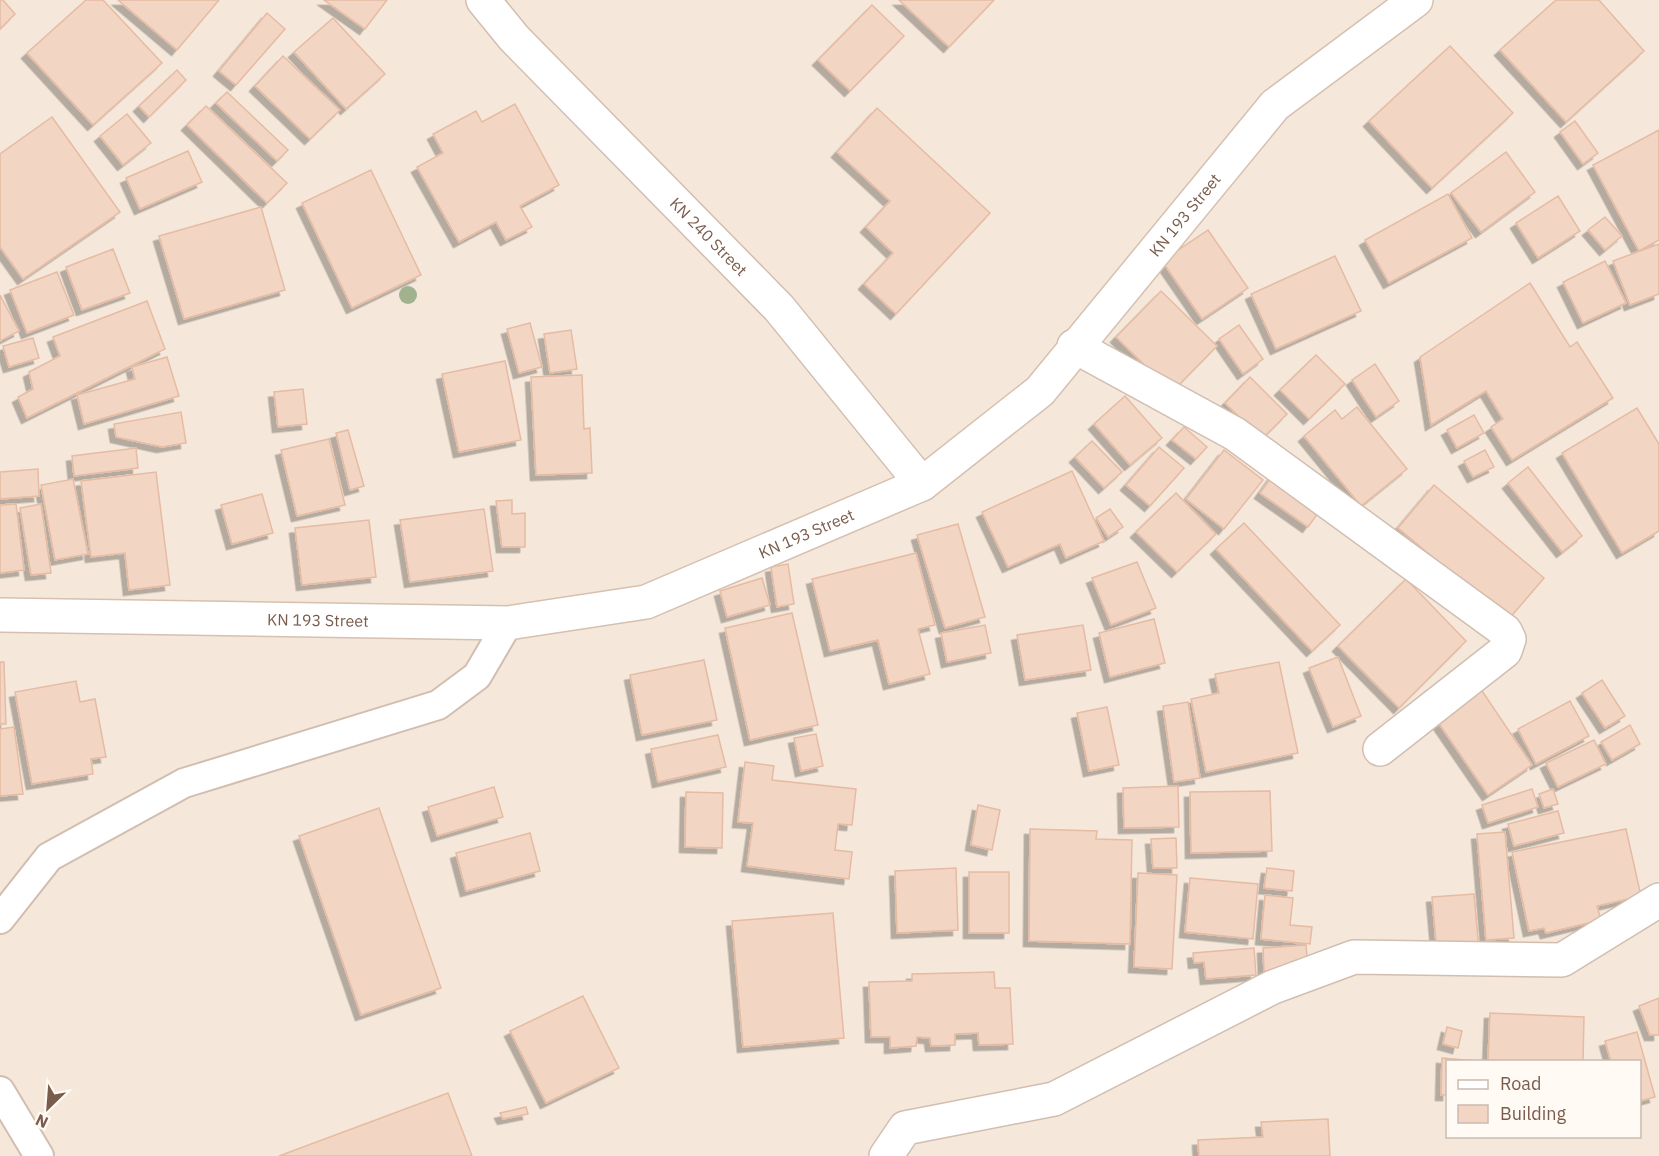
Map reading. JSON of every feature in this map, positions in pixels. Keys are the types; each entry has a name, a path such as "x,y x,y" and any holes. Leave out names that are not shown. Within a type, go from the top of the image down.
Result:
{"street":[{"name":"KN 240 Street","path":"483,0 514,38 778,308 922,484"},
{"name":"KN 193 Street","path":"0,615 508,623 646,602 922,484 1040,391 1074,346 1275,105 1416,0"},
{"path":"1074,346 1235,434 1505,631 1509,639 1504,651 1380,749"},
{"path":"886,1156 905,1128 1054,1100 1273,987 1354,957 1562,960 1659,900"}],"lane":[{"path":"0,919 49,857 184,783 438,705 477,676 508,623"},
{"path":"0,1091 39,1156"}],"shaded area":[{"path":"0,0 1659,0 1659,1156 0,1156"}],"building":[{"path":"0,0 3,0 15,14 0,29"},
{"path":"86,0 103,0 162,63 93,125 27,53"},
{"path":"118,0 219,0 177,50"},
{"path":"324,0 387,0 365,29"},
{"path":"899,0 994,0 949,47"},
{"path":"1556,0 1599,0 1644,51 1566,122 1500,50"},
{"path":"872,5 904,36 850,91 818,60"},
{"path":"267,13 285,29 236,85 219,71"},
{"path":"333,18 385,74 346,109 294,52"},
{"path":"1450,46 1513,113 1432,188 1369,121"},
{"path":"283,56 340,110 310,139 255,86"},
{"path":"177,70 186,80 149,117 139,106"},
{"path":"227,92 288,150 277,161 216,103"},
{"path":"515,104 559,185 520,206 532,227 506,240 496,222 459,242 417,167 443,153 433,134 476,111 482,122"},
{"path":"206,106 287,183 267,203 187,125"},
{"path":"877,108 990,213 896,314 864,284 893,253 866,227 890,201 837,152"},
{"path":"127,114 151,143 123,165 100,136"},
{"path":"52,117 120,212 23,279 0,247 0,154"},
{"path":"1575,121 1598,153 1583,164 1560,132"},
{"path":"1659,130 1659,240 1639,251 1593,165"},
{"path":"188,151 202,182 140,209 126,178"},
{"path":"1506,152 1535,192 1481,232 1451,193"},
{"path":"371,170 421,275 352,308 302,203"},
{"path":"1448,194 1472,238 1389,283 1365,240"},
{"path":"1558,196 1580,231 1538,258 1516,223"},
{"path":"261,207 285,290 184,319 159,236"},
{"path":"1605,217 1622,236 1605,250 1588,230"},
{"path":"1208,230 1248,288 1202,319 1162,261"},
{"path":"1659,244 1659,294 1630,305 1613,261"},
{"path":"113,249 130,293 82,310 66,267"},
{"path":"1335,256 1361,311 1276,349 1251,294"},
{"path":"1605,261 1626,303 1583,323 1563,282"},
{"path":"57,272 74,315 27,333 10,290"},
{"path":"1530,283 1570,347 1577,342 1613,398 1512,460 1491,427 1503,419 1486,391 1431,425 1420,357"},
{"path":"1161,291 1217,346 1172,392 1116,337"},
{"path":"0,295 19,331 0,341"},
{"path":"147,301 165,349 27,418 18,397 33,389 29,372 60,356 53,337"},
{"path":"530,323 542,367 519,373 507,329"},
{"path":"1239,325 1263,359 1243,374 1219,339"},
{"path":"571,330 577,369 550,373 544,334"},
{"path":"33,338 39,358 9,367 3,346"},
{"path":"1316,355 1345,384 1309,419 1280,390"},
{"path":"167,357 179,396 84,424 77,395 135,379 132,367"},
{"path":"505,361 521,440 459,452 442,374"},
{"path":"1375,364 1399,401 1376,417 1352,380"},
{"path":"582,375 584,429 590,428 592,473 536,475 531,377"},
{"path":"1250,377 1287,414 1262,439 1225,403"},
{"path":"303,389 307,424 278,427 274,392"},
{"path":"1125,396 1162,438 1130,465 1094,424"},
{"path":"1357,407 1407,469 1361,506 1304,436 1335,410 1342,419"},
{"path":"1637,408 1659,444 1659,531 1622,553 1562,453"},
{"path":"181,412 186,443 162,447 116,437 114,424"},
{"path":"1474,415 1484,433 1457,448 1447,430"},
{"path":"1184,427 1207,447 1196,459 1172,440"},
{"path":"348,430 364,486 350,490 336,433"},
{"path":"329,439 345,505 297,516 281,450"},
{"path":"1092,441 1122,472 1104,488 1075,457"},
{"path":"1159,447 1184,468 1150,506 1126,485"},
{"path":"136,448 138,468 74,476 72,456"},
{"path":"1224,450 1263,480 1224,529 1186,499"},
{"path":"1485,450 1494,467 1473,477 1464,461"},
{"path":"1528,467 1582,536 1562,552 1508,483"},
{"path":"38,469 39,496 0,499 0,472"},
{"path":"1072,471 1104,541 1066,558 1060,544 1008,567 982,512"},
{"path":"156,472 170,585 129,590 125,553 91,557 81,481"},
{"path":"1273,475 1321,509 1308,527 1260,493"},
{"path":"73,479 88,554 55,560 41,485"},
{"path":"1434,485 1544,578 1508,620 1398,528"},
{"path":"1176,493 1216,534 1177,572 1136,532"},
{"path":"262,494 273,533 232,544 221,505"},
{"path":"512,500 512,514 525,513 525,547 502,547 496,501"},
{"path":"16,504 24,570 0,573 0,505"},
{"path":"41,504 51,573 31,575 20,508"},
{"path":"484,509 493,571 410,582 400,520"},
{"path":"1110,509 1123,527 1108,537 1096,518"},
{"path":"369,520 376,577 302,585 295,528"},
{"path":"1244,523 1340,625 1312,651 1216,549"},
{"path":"958,524 985,617 945,628 917,535"},
{"path":"916,553 935,625 918,629 930,674 889,684 878,640 830,651 812,579"},
{"path":"1137,562 1156,608 1111,625 1092,578"},
{"path":"788,564 794,604 777,607 771,567"},
{"path":"762,578 770,605 727,617 720,591"},
{"path":"1406,579 1466,641 1399,708 1338,646"},
{"path":"792,613 818,725 750,740 725,628"},
{"path":"1154,619 1165,663 1110,677 1099,633"},
{"path":"985,625 991,653 947,662 941,633"},
{"path":"1083,625 1091,670 1025,680 1017,635"},
{"path":"1338,657 1361,716 1333,727 1309,668"},
{"path":"704,660 717,720 642,735 630,675"},
{"path":"0,662 4,662 6,724 0,724"},
{"path":"1279,662 1298,753 1206,772 1191,699 1219,693 1215,674"},
{"path":"1602,680 1625,716 1605,728 1582,693"},
{"path":"76,681 80,702 95,699 106,757 91,759 93,774 32,784 15,692"},
{"path":"1476,682 1532,765 1488,795 1431,712"},
{"path":"1570,701 1589,736 1536,764 1518,729"},
{"path":"1188,702 1200,778 1174,782 1163,706"},
{"path":"1107,707 1119,765 1089,771 1077,713"},
{"path":"1630,725 1640,744 1612,760 1601,742"},
{"path":"14,727 23,794 0,796 0,729"},
{"path":"816,734 823,766 801,771 794,738"},
{"path":"718,735 726,767 658,782 651,749"},
{"path":"1594,740 1606,764 1558,787 1546,763"},
{"path":"745,762 774,766 772,780 856,789 852,825 838,824 835,850 852,852 849,879 747,866 753,823 738,822"},
{"path":"1178,786 1179,827 1124,828 1123,788"},
{"path":"494,787 503,817 437,836 428,807"},
{"path":"1532,789 1538,807 1488,823 1482,805"},
{"path":"1553,789 1558,804 1544,808 1539,794"},
{"path":"1270,791 1272,851 1191,853 1190,792"},
{"path":"686,792 723,793 722,848 685,847"},
{"path":"978,805 1000,810 992,850 971,845"},
{"path":"379,808 441,988 361,1015 299,836"},
{"path":"1558,811 1564,833 1514,846 1508,824"},
{"path":"1030,829 1097,831 1096,839 1132,840 1130,944 1029,941"},
{"path":"1626,829 1641,896 1597,906 1601,920 1546,933 1544,928 1529,931 1512,852"},
{"path":"1505,832 1514,938 1486,940 1477,834"},
{"path":"530,833 540,871 466,891 456,853"},
{"path":"1176,838 1177,868 1153,868 1151,839"},
{"path":"956,868 958,930 897,933 895,871"},
{"path":"1267,868 1294,871 1292,891 1264,888"},
{"path":"969,872 1009,872 1009,933 969,933"},
{"path":"1138,873 1177,875 1172,969 1134,967"},
{"path":"1190,878 1258,884 1253,939 1185,932"},
{"path":"1474,894 1479,950 1437,953 1432,897"},
{"path":"1265,895 1293,898 1290,925 1312,927 1310,944 1261,939"},
{"path":"833,913 844,1038 743,1047 732,921"},
{"path":"1306,945 1308,968 1264,971 1263,948"},
{"path":"1254,948 1256,975 1206,979 1204,962 1194,963 1193,953"},
{"path":"994,972 995,988 1010,988 1013,1044 979,1045 978,1033 955,1034 955,1045 931,1046 930,1038 917,1037 916,1046 890,1048 890,1037 871,1037 869,982 912,981 912,974"},
{"path":"583,996 619,1068 546,1103 510,1031"},
{"path":"1659,998 1659,1035 1650,1035 1639,1006"},
{"path":"1490,1013 1584,1017 1583,1060 1488,1060"},
{"path":"1447,1027 1462,1031 1458,1048 1443,1044"},
{"path":"1637,1032 1655,1097 1641,1101 1641,1060 1610,1060 1605,1041"},
{"path":"1442,1058 1465,1060 1446,1060 1446,1095 1441,1095"},
{"path":"448,1093 472,1156 279,1156"},
{"path":"526,1107 528,1114 503,1119 500,1113"},
{"path":"1328,1119 1330,1156 1199,1156 1198,1140 1263,1137 1261,1122"}]}
